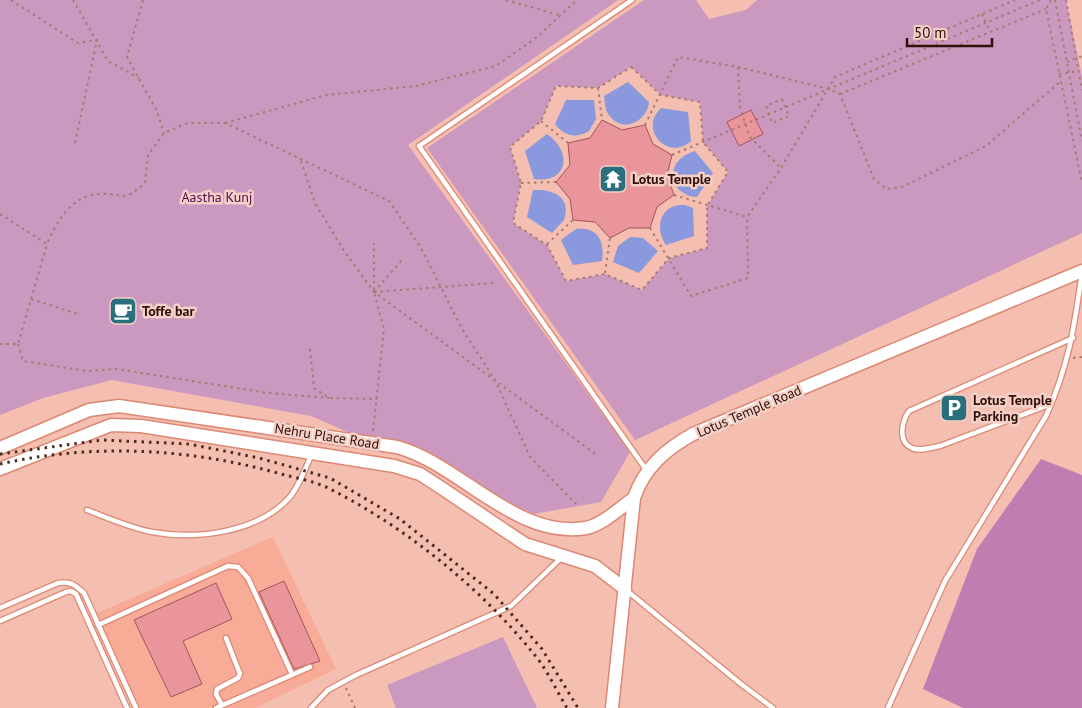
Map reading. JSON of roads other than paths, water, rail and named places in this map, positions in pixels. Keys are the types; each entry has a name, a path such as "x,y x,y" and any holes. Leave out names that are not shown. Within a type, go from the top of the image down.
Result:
{"street":[{"name":"Lotus Temple Road","path":"612,708 634,498 639,484 672,446 693,434 1082,272"},
{"name":"Nehru Place Road","path":"0,448 89,410 119,406 397,447 421,455 502,508 544,525 586,528 595,525 634,498"},
{"name":"Nehru Place Road","path":"0,468 110,425 141,426 394,466 420,474 525,544 595,566 625,589"}],"lane":[{"path":"632,0 419,146 648,472"},
{"path":"888,708 945,581 1051,404 1069,358 1082,272"},
{"path":"1051,404 940,446 923,449 914,449 907,445 901,428 903,419 909,411 1073,338"},
{"path":"87,510 151,532 196,535 220,532 264,517 290,498 312,453"},
{"path":"311,708 328,690 343,682 512,606 564,556"},
{"path":"98,626 228,566 238,567 248,578 292,674"},
{"path":"0,608 58,583 69,582 84,594 136,708"},
{"path":"625,589 773,708"},
{"path":"0,621 66,592 71,591 76,594 127,708"},
{"path":"222,706 216,694 216,689 238,678 240,674 226,638"},
{"path":"216,708 310,667"}],"water":[{"path":"628,82 649,102 644,115 639,120 627,125 614,121 609,115 604,96"},
{"path":"566,100 594,100 596,119 589,131 579,135 570,135 566,134 555,124"},
{"path":"661,108 688,112 691,141 673,148 659,140 654,133 653,125 655,116"},
{"path":"547,134 561,149 563,165 560,172 554,177 534,179 525,151"},
{"path":"695,151 713,173 697,197 689,196 679,190 673,177 673,171 678,161"},
{"path":"533,190 553,193 563,200 566,212 564,220 552,233 527,217"},
{"path":"677,205 693,208 694,236 666,245 660,231 662,218 670,208"},
{"path":"576,229 590,230 595,233 601,242 602,261 573,265 561,240"},
{"path":"630,237 643,238 658,251 639,273 613,262 618,246"}],"railway":[{"path":"0,454 102,440 189,444 259,458 330,478 400,519 494,594 542,649 578,708"},
{"path":"0,464 35,457 71,453 141,451 176,454 246,465 323,486 385,521 439,560 465,582 512,629 538,659 567,708"}],"place":[{"name":"Lotus Temple","path":"613,179"},
{"name":"Toffe bar","path":"123,311"},
{"name":"Lotus Temple Parking","path":"954,408"}],"park label":[{"name":"Aastha Kunj","path":"217,197"}]}
